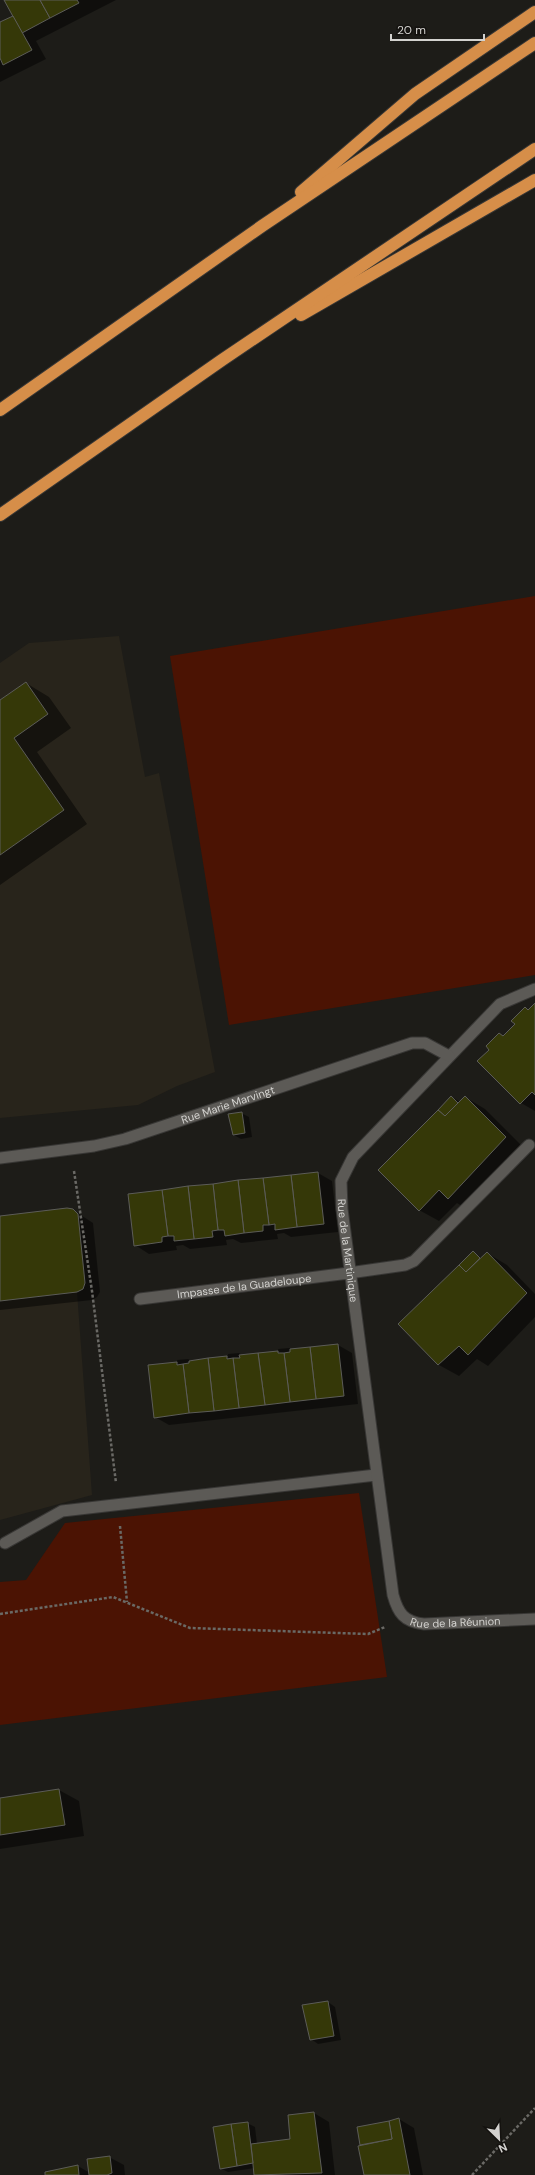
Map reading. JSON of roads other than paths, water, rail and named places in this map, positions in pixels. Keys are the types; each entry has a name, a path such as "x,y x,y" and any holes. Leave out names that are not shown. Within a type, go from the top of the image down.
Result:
{"highway":[{"path":"262,226 415,94 535,12"},
{"path":"0,410 262,226 535,43"},
{"path":"0,515 222,360 535,149"},
{"path":"222,360 535,180"}],"street":[{"name":"Rue de la Martinique","path":"392,1595 349,1273 341,1193 346,1169 352,1157 500,1004 535,989"},
{"name":"Rue Marie Marvingt","path":"0,1158 71,1149 125,1139 412,1043 425,1043 449,1056"},
{"name":"Impasse de la Guadeloupe","path":"140,1299 405,1265 414,1261 529,1145"},
{"path":"6,1543 62,1511 376,1475"},
{"name":"Rue de la Réunion","path":"392,1595 397,1608 404,1618 413,1623 424,1624 535,1619"}]}
